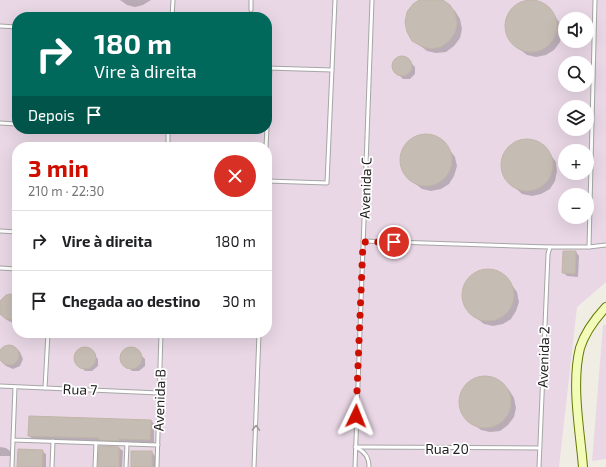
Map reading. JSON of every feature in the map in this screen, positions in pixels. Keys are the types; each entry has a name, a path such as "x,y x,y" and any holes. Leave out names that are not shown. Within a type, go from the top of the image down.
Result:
{"main road":[{"path":"583,467 576,380 577,373 581,348 587,333 596,318 606,307"}],"lane":[{"path":"172,12 173,0"},
{"path":"250,0 251,10"},
{"path":"272,181 327,183 335,0"},
{"name":"Avenida C","path":"354,467 372,0"},
{"path":"589,247 596,0"},
{"path":"0,26 12,27"},
{"path":"272,68 332,70"},
{"path":"0,123 12,124"},
{"path":"0,231 12,232"},
{"path":"363,242 550,247 589,247 606,245"},
{"name":"Avenida 2","path":"539,467 548,254 550,247"},
{"path":"0,268 12,269"},
{"path":"45,388 48,338"},
{"name":"Avenida B","path":"157,467 161,338"},
{"path":"254,467 259,338"},
{"name":"Rua 7","path":"0,386 159,393"},
{"path":"12,467 15,387"},
{"path":"13,440 158,445"},
{"path":"52,467 53,441"},
{"path":"96,443 96,467"},
{"path":"126,467 127,444"},
{"path":"355,447 364,452 369,460 369,467"},
{"name":"Rua 20","path":"355,447 539,448"}],"shaded area":[{"path":"0,0 606,0 606,282 577,307 559,467 0,467"},
{"path":"603,325 606,325 606,459 592,461"}],"building":[{"path":"419,0 443,0 450,5 455,13 457,23 455,33 449,41 441,47 431,49 421,46 412,41 407,32 405,22 407,12 413,4"},
{"path":"531,0 541,2 549,8 555,16 557,26 555,36 549,44 541,50 531,52 521,50 513,44 507,36 505,26 507,16 513,8 521,2"},
{"path":"402,56 409,59 412,66 409,73 402,76 395,73 392,66 395,59"},
{"path":"426,134 436,136 444,142 450,150 452,160 450,170 444,178 436,184 426,186 416,184 408,178 402,170 400,160 402,150 408,142 416,136"},
{"path":"527,139 537,141 545,147 551,155 553,165 551,175 545,183 537,189 527,191 517,189 509,183 503,175 501,165 503,155 509,147 517,141"},
{"path":"563,251 576,251 575,274 562,273"},
{"path":"488,269 498,271 506,277 512,285 514,295 512,305 506,313 498,319 488,321 478,319 470,313 464,305 462,295 464,285 470,277 478,271"},
{"path":"12,294 12,320 6,319 0,314 0,301 6,295"},
{"path":"5,345 13,345 19,351 19,359 13,365 5,365 -1,359 -1,351"},
{"path":"85,347 89,348 95,354 95,362 89,368 85,369 81,368 75,362 74,358 75,354 81,348"},
{"path":"131,347 135,348 141,354 141,362 135,368 131,369 127,368 121,362 120,358 121,354 127,348"},
{"path":"485,376 495,378 503,384 509,392 511,402 509,412 503,420 495,426 485,428 475,426 467,420 461,412 459,402 461,392 467,384 475,378"},
{"path":"29,416 151,420 150,440 119,439 119,441 99,440 99,438 28,436"},
{"path":"99,446 119,447 119,467 98,467"},
{"path":"18,449 43,450 42,467 17,467"},
{"path":"131,451 152,451 152,467 131,467"}],"route":[{"path":"356,416 363,242 394,242"}]}
